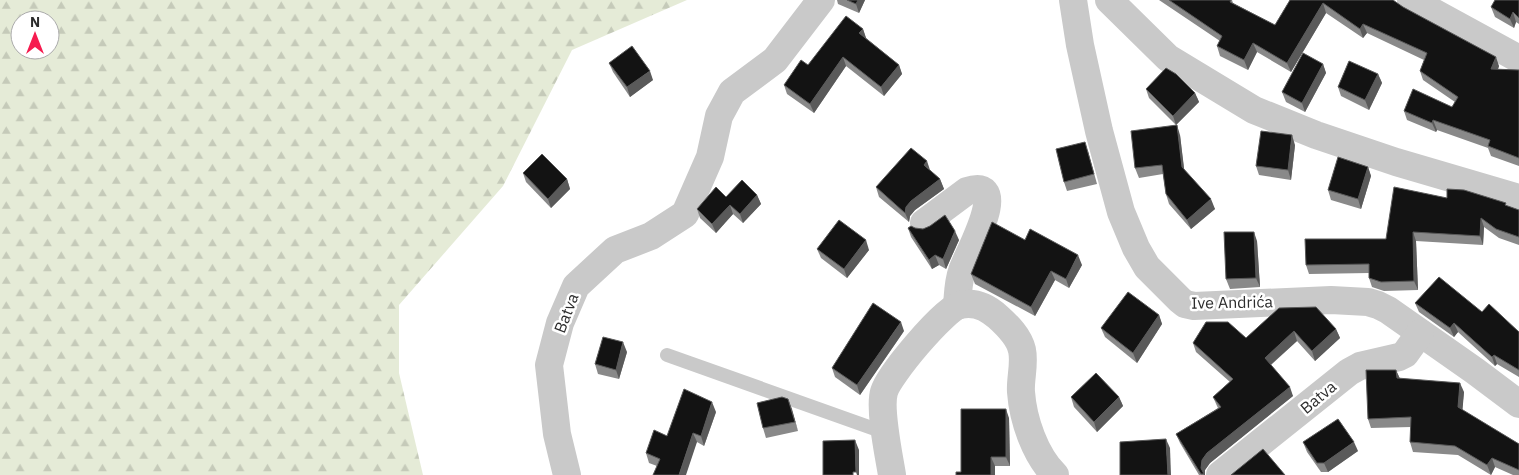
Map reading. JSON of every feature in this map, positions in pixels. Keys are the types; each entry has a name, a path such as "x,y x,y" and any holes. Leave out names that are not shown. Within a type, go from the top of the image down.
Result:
{"street":[{"name":"Batva","path":"567,475 557,434 549,365 560,323 576,286 616,250 651,236 685,214 710,157 719,116 732,92 775,60 821,0"},
{"name":"Ive Andrića","path":"1073,0 1080,45 1099,131 1121,212 1136,248 1148,267 1166,288 1185,304 1194,306 1331,300 1368,302 1378,305 1475,371 1519,404"},
{"path":"1109,0 1168,58 1254,110 1316,135 1396,162 1519,198"},
{"path":"1411,0 1519,59"},
{"path":"924,224 967,191 976,189 982,190 986,194 987,210 978,235 962,268 957,306"},
{"path":"892,475 883,399 887,384 914,349 946,313 957,306 971,303 985,308 998,317 1018,340 1022,352 1021,392 1027,422 1038,452 1055,475"},
{"name":"Batva","path":"1220,475 1349,372 1360,366 1406,354 1420,334"}],"lane":[{"path":"667,355 886,433"}],"green space":[{"path":"0,0 687,0 572,50 503,186 399,305 399,373 423,475 0,475"}],"building":[{"path":"847,0 858,0 856,4"},
{"path":"1169,0 1231,0 1230,2 1275,25 1290,0 1393,0 1496,57 1491,69 1519,70 1519,158 1488,146 1490,140 1433,120 1432,123 1404,111 1413,89 1452,107 1458,97 1420,71 1427,53 1363,24 1360,29 1323,3 1287,63 1253,43 1244,60 1217,46 1222,36"},
{"path":"1495,0 1519,0 1519,18 1513,12 1510,19 1491,7"},
{"path":"846,16 863,29 859,33 899,65 881,87 843,57 810,104 784,85 801,60 808,65"},
{"path":"632,46 650,71 627,87 609,63"},
{"path":"1303,53 1323,64 1302,103 1282,92"},
{"path":"1349,61 1378,74 1365,100 1338,87"},
{"path":"1166,68 1176,74 1195,93 1173,116 1146,89"},
{"path":"1177,125 1182,167 1211,199 1187,220 1166,194 1162,165 1135,168 1131,131"},
{"path":"1261,131 1292,135 1288,170 1256,166"},
{"path":"1085,142 1094,174 1064,182 1056,149"},
{"path":"911,148 927,161 924,165 940,179 911,201 906,207 905,213 876,187"},
{"path":"542,154 567,179 548,199 523,173"},
{"path":"1338,157 1368,167 1358,199 1328,190"},
{"path":"742,180 757,195 740,214 730,205 712,224 697,209 716,187 726,197"},
{"path":"1394,187 1447,198 1447,189 1464,190 1506,203 1505,205 1519,210 1519,237 1496,229 1481,218 1480,236 1413,232 1414,281 1381,282 1369,278 1369,264 1306,265 1305,239 1386,239"},
{"path":"945,215 955,231 943,259 935,255 929,260 908,228 911,226 923,229"},
{"path":"839,220 866,240 844,269 817,249"},
{"path":"992,222 1025,240 1030,229 1078,255 1066,279 1051,271 1031,307 971,274"},
{"path":"1224,232 1254,232 1256,278 1226,279"},
{"path":"1439,277 1482,312 1489,304 1519,332 1519,370 1494,355 1492,357 1454,323 1450,328 1415,303"},
{"path":"1128,292 1159,315 1133,353 1101,328"},
{"path":"873,303 901,322 857,385 832,368"},
{"path":"1316,307 1336,329 1312,351 1294,331 1265,358 1290,387 1207,453 1202,460 1201,468 1204,474 1201,474 1176,434 1221,407 1213,397 1233,379 1193,343 1206,322 1228,322 1246,338 1279,308"},
{"path":"603,337 623,342 616,370 595,364"},
{"path":"1366,370 1396,370 1397,378 1460,383 1458,407 1519,444 1519,470 1492,458 1487,465 1455,446 1410,442 1411,417 1368,419"},
{"path":"1096,373 1119,397 1094,422 1071,397"},
{"path":"684,389 712,402 701,436 693,433 679,475 653,475 660,459 646,453 654,430 667,436"},
{"path":"782,397 788,399 795,422 763,428 757,403"},
{"path":"961,409 1006,409 1006,457 991,457 991,475 956,475 956,472 961,472"},
{"path":"1338,419 1354,442 1324,463 1317,463 1303,442"},
{"path":"1166,439 1168,475 1120,475 1120,442"},
{"path":"855,440 856,472 853,472 853,475 823,475 823,441"},
{"path":"1263,449 1285,475 1231,475"}]}
